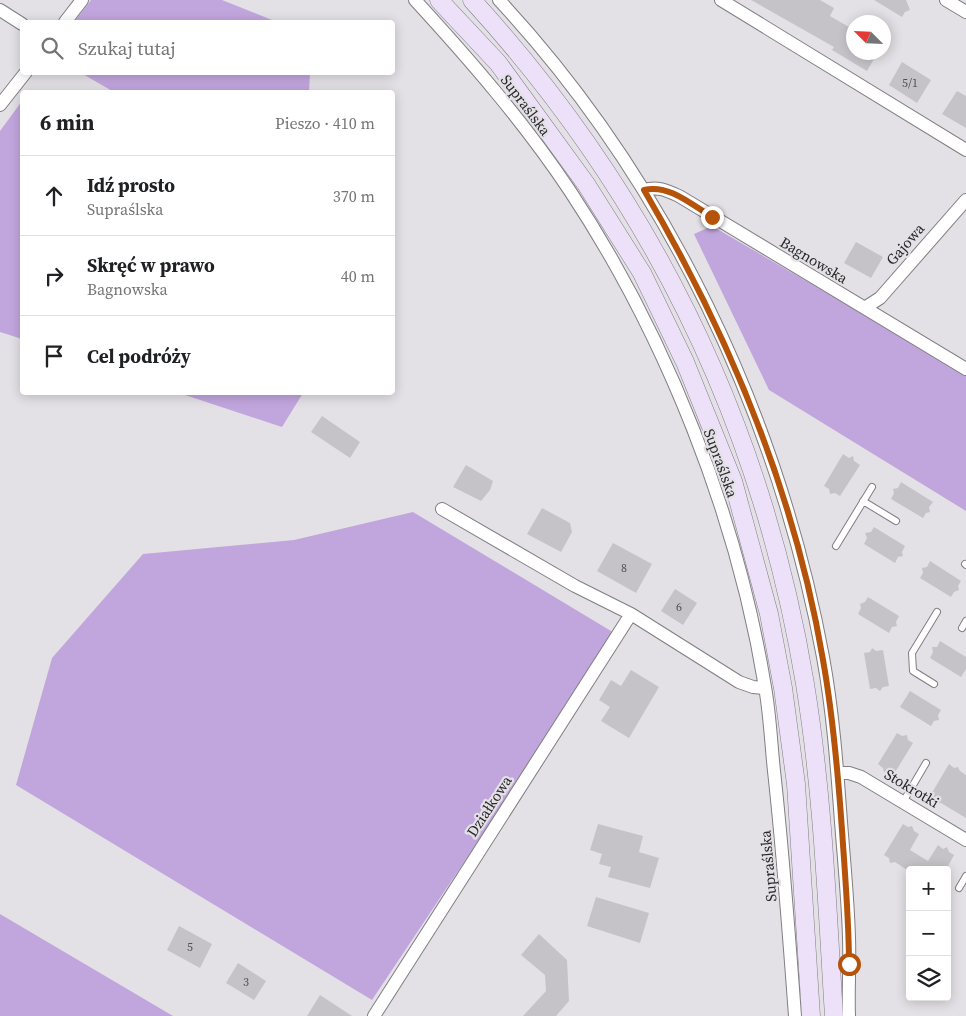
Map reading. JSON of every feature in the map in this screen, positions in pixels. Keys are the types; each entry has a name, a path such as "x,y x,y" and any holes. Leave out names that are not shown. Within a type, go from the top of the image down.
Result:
{"main road":[{"path":"439,0 498,63 586,184 642,272 686,362 733,481 769,614 783,688 796,784 811,1016"},
{"path":"472,0 514,45 606,171 664,265 707,353 755,474 791,609 805,686 818,780 834,1016"}],"street":[{"path":"66,20 82,0"},
{"name":"Supraślska","path":"414,0 483,74 570,190 623,280 668,370 712,483 734,552 766,688 786,884 795,1016"},
{"path":"499,0 530,33 600,123 644,190 684,258 728,350 772,463 795,534 813,607 823,659 838,773 849,936 849,1016"},
{"path":"721,0 966,150"},
{"path":"946,0 966,12"},
{"path":"0,10 20,23"},
{"path":"0,105 24,75"},
{"name":"Bagnowska","path":"644,190 660,188 679,196 966,369"},
{"name":"Gajowa","path":"866,307 880,298 966,200"},
{"path":"442,509 575,586 631,614 739,682 753,687 766,688"},
{"name":"Działkowa","path":"374,1016 631,614"},
{"name":"Stokrotki","path":"838,773 849,773 861,777 966,840"}],"lane":[{"path":"836,546 872,487"},
{"path":"864,502 896,521"},
{"path":"934,684 913,672 912,653 937,612"},
{"path":"903,802 926,763"},
{"path":"959,888 966,876"}],"shaded area":[{"path":"91,0 222,0 272,20 76,20"},
{"path":"84,75 310,75 309,90 111,90"},
{"path":"20,104 20,338 0,332 0,131"},
{"path":"712,226 966,374 966,511 769,390 694,234"},
{"path":"185,395 302,395 282,427"},
{"path":"413,512 616,634 372,1000 16,785 52,658 143,554 294,540"},
{"path":"0,914 173,1016 0,1016"}],"building":[{"path":"751,0 820,0 834,8 830,16 846,25 846,58 832,50 834,47"},
{"path":"874,0 906,0 910,10 905,12 902,17"},
{"path":"849,60 873,60 867,71"},
{"path":"902,62 931,80 917,103 889,85"},
{"path":"957,91 966,96 966,128 942,114"},
{"path":"856,242 883,257 871,278 844,263"},
{"path":"322,416 360,442 350,458 311,432"},
{"path":"843,454 849,458 853,456 854,461 860,465 840,496 835,493 830,494 829,489 824,486"},
{"path":"466,465 493,481 490,490 481,501 453,487"},
{"path":"901,482 933,502 929,507 930,512 926,513 923,518 891,499 894,493 893,489 898,488"},
{"path":"542,508 570,523 572,532 561,552 527,534"},
{"path":"874,527 905,546 902,552 903,556 898,557 895,563 864,544 867,538 865,533 871,532"},
{"path":"613,543 652,564 636,593 597,571"},
{"path":"930,561 961,581 958,586 959,590 954,592 951,597 920,578 923,573 922,568 927,567"},
{"path":"675,589 697,603 683,625 661,611"},
{"path":"868,597 899,616 896,622 897,626 892,627 889,633 858,614 861,608 860,604 865,602"},
{"path":"940,641 966,657 966,669 961,677 930,658 933,652 932,647 937,647"},
{"path":"872,648 876,651 883,650 889,686 883,687 880,691 876,688 870,689 864,653 870,652"},
{"path":"631,670 659,687 629,738 601,721 610,707 599,700 611,680 621,686"},
{"path":"910,691 941,710 938,715 939,720 934,721 931,726 900,707"},
{"path":"897,733 902,736 907,735 908,740 913,743 894,774 889,771 884,772 883,768 878,764"},
{"path":"949,764 954,768 958,767 966,775 966,818 941,803 936,804 935,799 930,796"},
{"path":"598,824 643,836 639,852 659,858 650,888 608,877 611,867 599,864 602,854 590,850"},
{"path":"903,824 908,827 912,826 914,831 919,834 910,850 928,861 938,845 943,849 947,847 949,852 954,855 948,866 906,866 906,869 895,862 890,863 889,858 884,855"},
{"path":"596,897 649,913 640,943 587,926"},
{"path":"179,926 212,944 200,968 167,950"},
{"path":"539,934 567,960 569,1001 556,1016 523,1016 546,991 545,975 521,955"},
{"path":"238,963 266,981 254,1000 226,983"},
{"path":"320,995 352,1016 307,1016"}],"route":[{"path":"712,217 666,190 654,187 644,190 684,258 728,350 763,438 795,534 811,598 823,659 835,742 849,936 849,964"}]}
